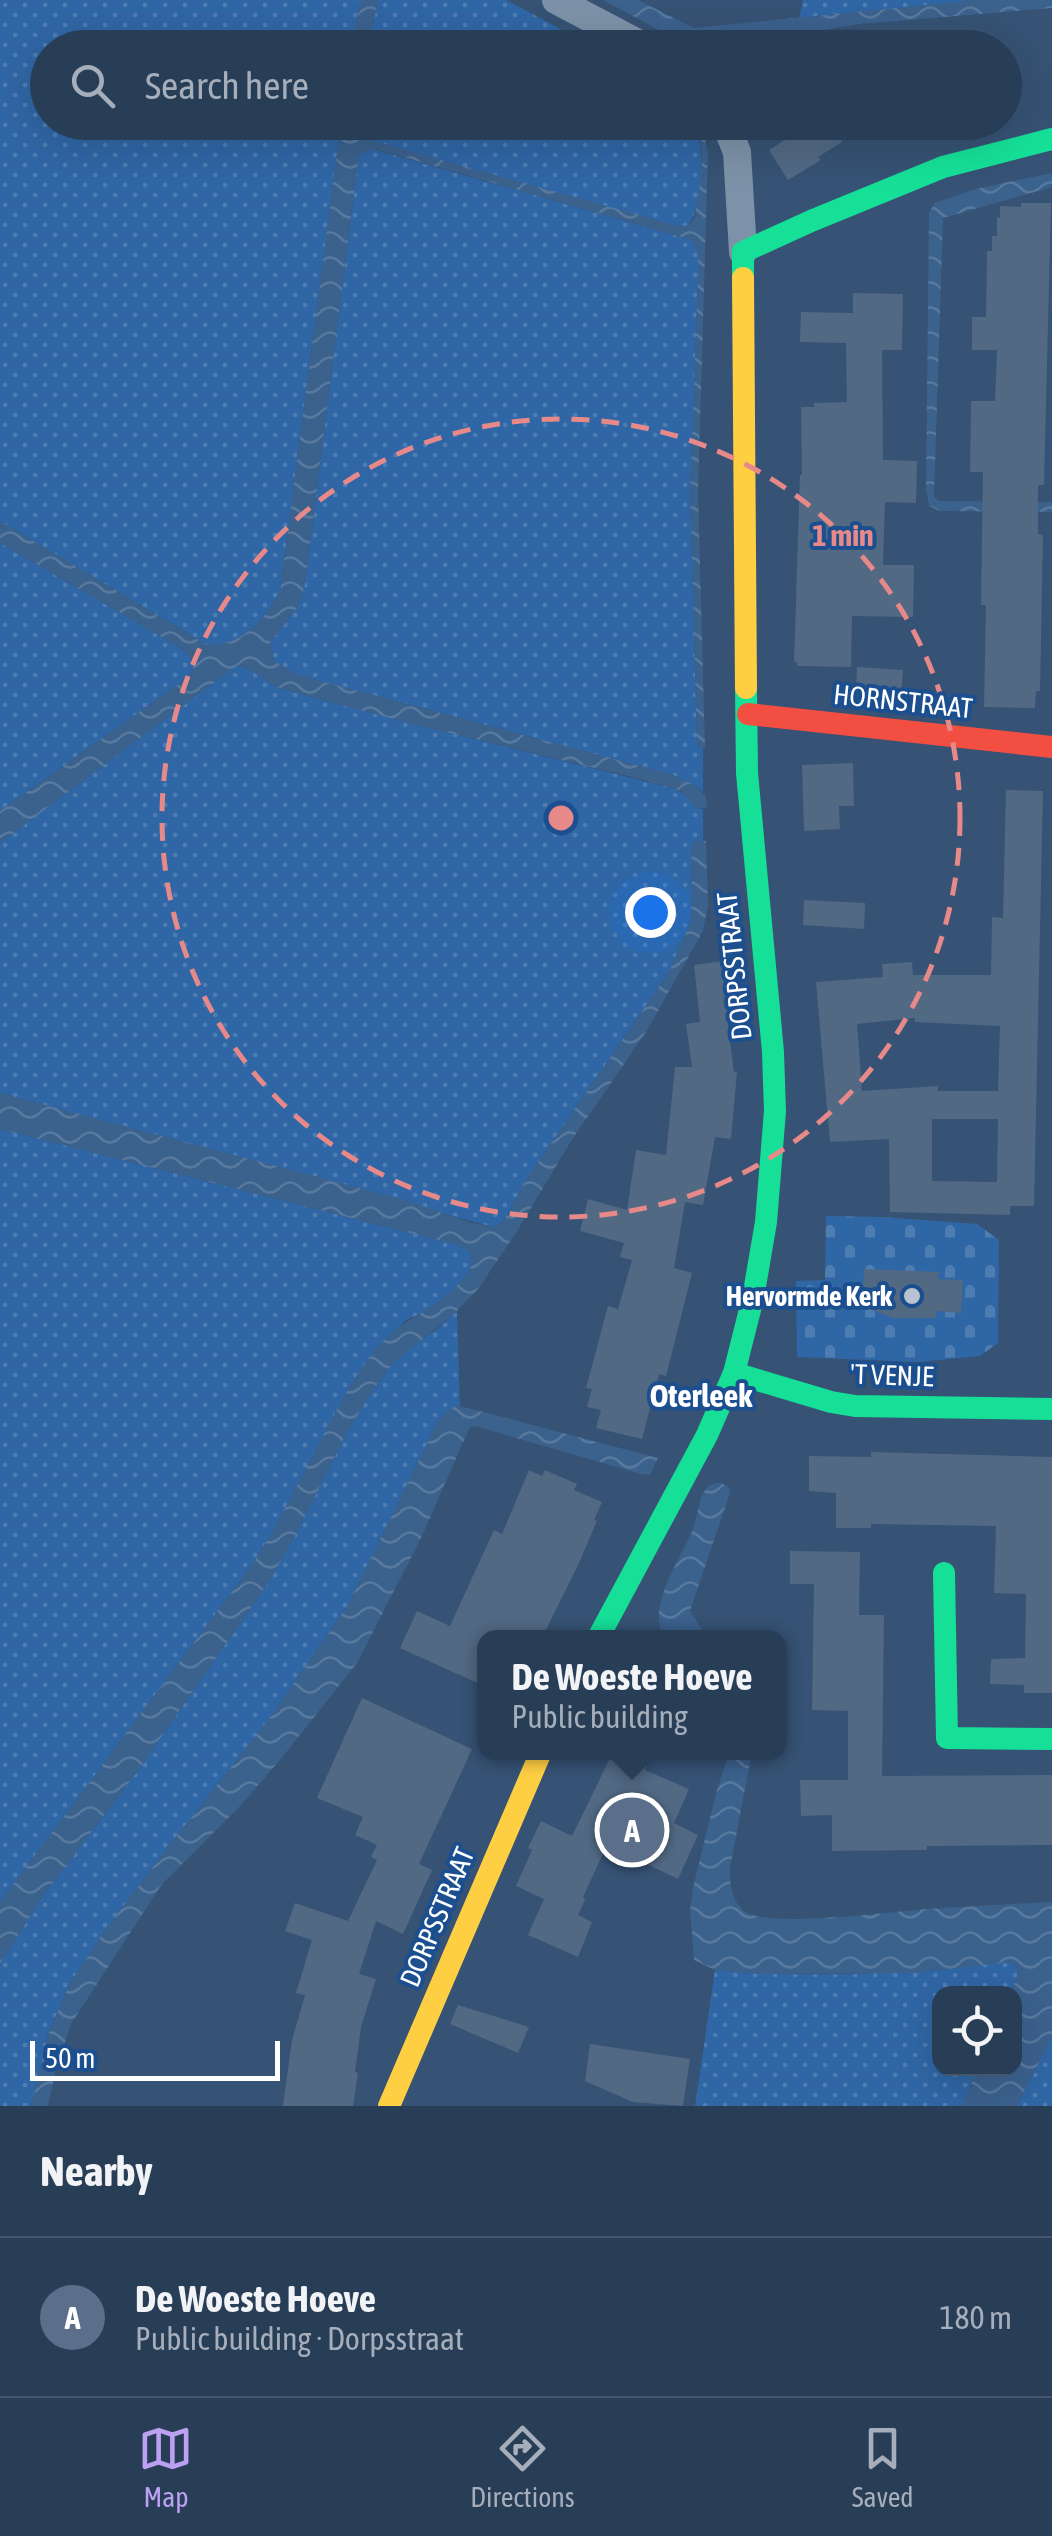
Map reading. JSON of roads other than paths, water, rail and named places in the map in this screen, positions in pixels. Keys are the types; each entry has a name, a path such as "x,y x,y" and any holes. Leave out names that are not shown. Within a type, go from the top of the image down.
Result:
{"street":[{"path":"556,0 613,30"},
{"path":"732,140 737,152 743,252 943,167 1052,138"},
{"name":"DORPSSTRAAT","path":"602,1630 707,1435 734,1373 753,1298 766,1222 774,1111 747,774 743,252"},
{"name":"HORNSTRAAT","path":"748,714 1052,747"},
{"name":"'T VENJE","path":"734,1373 855,1406 1052,1409"},
{"path":"944,1573 947,1738 1052,1739"},
{"name":"DORPSSTRAAT","path":"389,2106 538,1760"}],"water":[{"path":"361,0 378,0 372,30 355,30"},
{"path":"603,0 638,0 694,28 978,0 1052,0 1052,8 823,30 659,30"},
{"path":"339,140 370,140 682,227 695,217 702,157 700,140 705,140 708,152 698,490 705,748 697,744 690,491 698,250 692,240 375,149 363,152 358,160 302,597 270,643 274,661 298,675 673,775 706,796 707,808 696,808 681,791 652,782 279,688 238,665 0,843 0,811 190,676 194,665 186,651 0,543 0,521 207,645 231,641 251,629 280,591"},
{"path":"1052,173 1052,187 943,218 934,497 939,501 1052,502 1052,512 940,511 929,506 926,488 929,212 935,203 975,189"},
{"path":"706,841 708,905 703,931 646,1032 571,1141 478,1289 454,1314 394,1362 372,1391 268,1583 136,1773 42,1897 0,1964 0,1902 252,1565 367,1360 387,1337 451,1291 472,1265 469,1251 458,1245 0,1129 0,1093 493,1227 503,1222 528,1177 669,972 690,923 691,845"},
{"path":"455,1406 658,1458 650,1475 641,1474 479,1427 469,1429 422,1536 357,1663 243,1803 162,1884 71,2024 48,2106 31,2106 49,2032 70,1983 106,1929 269,1719 348,1605 439,1419"},
{"path":"711,1485 728,1486 730,1493 690,1611 702,1630 661,1630 659,1609 668,1580 694,1526 703,1493"},
{"path":"727,1760 750,1760 730,1868 732,1891 744,1911 778,1919 804,1919 1052,1902 1052,2037 1017,2106 963,2106 974,2076 1022,2076 1022,1986 1013,1986 1017,1968 1011,1962 914,1973 758,1974 715,1970 694,1960 690,1910"}],"place":[{"name":"Hervormde Kerk","path":"912,1296"},
{"name":"De Woeste Hoeve","path":"632,1830"}],"district":[{"name":"Oterleek","path":"701,1395"}]}
